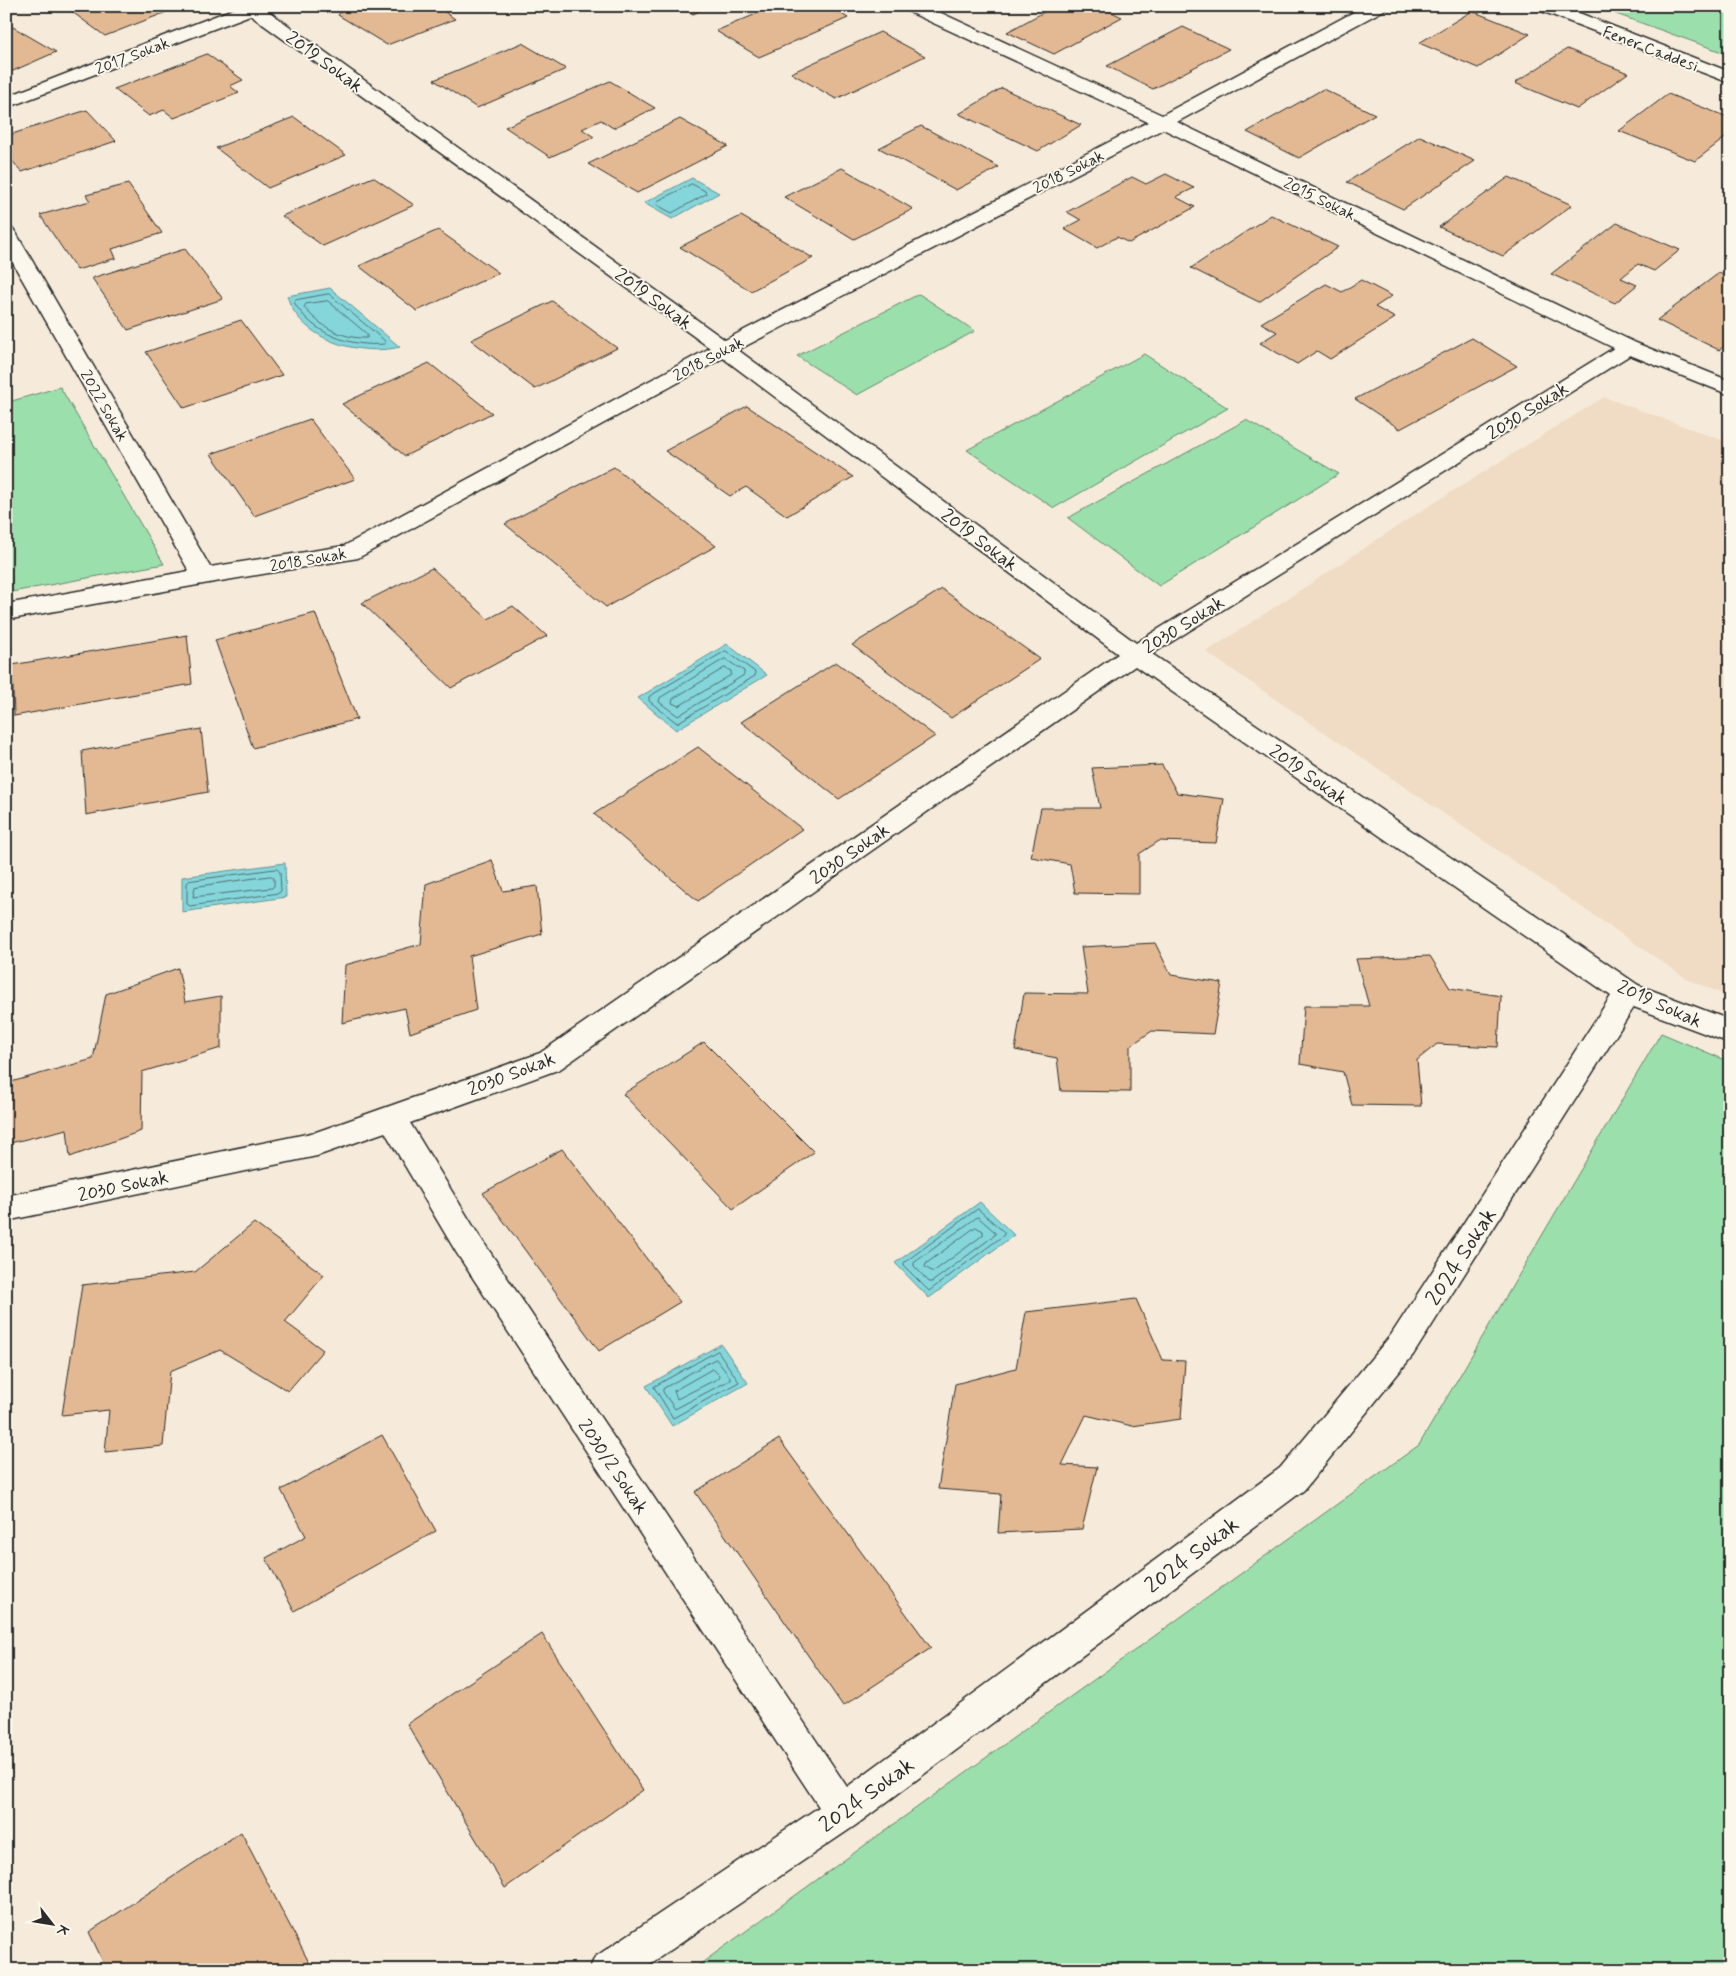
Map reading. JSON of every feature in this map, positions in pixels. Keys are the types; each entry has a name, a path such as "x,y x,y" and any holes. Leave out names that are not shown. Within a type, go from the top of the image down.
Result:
{"street":[{"name":"2015 Sokak","path":"911,6 1163,122 1629,347 1730,389"},
{"name":"2018 Sokak","path":"6,612 203,576 350,553 724,349 1163,122 1378,6"},
{"name":"Fener Caddesi","path":"1545,6 1730,78"},
{"name":"2017 Sokak","path":"6,103 255,7"},
{"name":"2019 Sokak","path":"255,7 724,349 1135,654 1628,993 1730,1032"},
{"name":"2022 Sokak","path":"6,233 203,576"},
{"name":"2030 Sokak","path":"6,1209 317,1144 550,1061 1135,654 1629,347"},
{"name":"2024 Sokak","path":"608,1970 843,1812 1292,1479 1402,1345 1628,993"},
{"name":"2030/2 Sokak","path":"391,1117 466,1243 843,1812"}],"shaded area":[{"path":"1604,397 1730,443 1730,997 1687,979 1206,652 1416,514"}],"green space":[{"path":"1594,6 1730,6 1730,55"},
{"path":"919,294 975,331 857,395 797,356"},
{"path":"1144,354 1228,408 1054,508 967,450"},
{"path":"60,387 164,564 6,593 6,391 12,401"},
{"path":"1246,420 1339,474 1159,586 1068,518"},
{"path":"1661,1033 1730,1062 1730,1970 692,1970 1419,1445"}],"water":[{"path":"692,178 719,193 672,219 644,203"},
{"path":"330,288 400,347 367,349 350,347 333,342 304,324 294,311 287,296"},
{"path":"727,644 767,675 676,730 638,698"},
{"path":"285,863 286,897 182,912 182,877"},
{"path":"980,1202 1014,1235 929,1298 895,1263"},
{"path":"721,1344 748,1383 672,1426 646,1386"}],"building":[{"path":"64,6 182,6 105,36"},
{"path":"346,6 436,6 455,19 387,45 338,15"},
{"path":"679,6 711,6 693,14"},
{"path":"775,6 828,6 848,18 759,57 716,31"},
{"path":"1055,6 1099,6 1122,17 1054,54 1007,32"},
{"path":"1472,11 1530,34 1478,68 1419,43"},
{"path":"13,27 56,52 6,74 6,29"},
{"path":"1183,27 1229,49 1153,89 1107,66"},
{"path":"880,32 925,56 836,99 791,73"},
{"path":"522,43 566,69 477,108 434,80"},
{"path":"1567,49 1628,73 1577,109 1515,83"},
{"path":"207,54 243,80 230,86 239,93 174,118 164,110 149,116 114,89"},
{"path":"610,81 655,108 613,128 601,120 582,129 594,137 550,157 505,127"},
{"path":"1002,88 1081,125 1038,151 959,114"},
{"path":"1323,89 1375,114 1299,158 1247,132"},
{"path":"1668,94 1730,118 1730,134 1695,161 1619,131"},
{"path":"87,110 116,141 22,172 6,154 6,136"},
{"path":"294,117 346,155 268,188 216,148"},
{"path":"680,119 728,146 637,193 588,164"},
{"path":"921,126 999,167 956,190 879,148"},
{"path":"1420,136 1475,161 1403,209 1347,182"},
{"path":"842,168 913,209 854,239 784,197"},
{"path":"1166,174 1194,188 1176,197 1195,207 1129,243 1117,237 1097,248 1064,229 1081,220 1067,212 1100,194 1132,177 1146,184"},
{"path":"373,177 414,205 323,246 282,216"},
{"path":"1509,177 1572,205 1503,256 1439,227"},
{"path":"128,184 162,233 112,249 116,258 77,270 40,215 90,201 86,195"},
{"path":"1271,215 1338,247 1259,302 1191,268"},
{"path":"741,216 813,258 751,291 680,247"},
{"path":"1617,223 1680,250 1654,271 1638,264 1621,278 1637,285 1615,303 1551,274"},
{"path":"438,230 499,273 417,311 359,266"},
{"path":"185,249 223,299 128,330 92,278"},
{"path":"1719,273 1730,278 1730,342 1719,350 1657,320"},
{"path":"1361,280 1392,296 1375,307 1395,318 1330,359 1317,351 1297,364 1260,343 1277,332 1261,323 1326,284 1342,292"},
{"path":"552,301 617,348 535,389 471,340"},
{"path":"241,320 282,375 184,408 146,352"},
{"path":"1472,338 1517,366 1400,429 1355,399"},
{"path":"429,363 492,413 405,456 342,404"},
{"path":"747,406 853,477 787,516 746,487 730,496 665,451"},
{"path":"310,419 355,479 254,516 211,454"},
{"path":"614,467 716,546 606,607 505,524"},
{"path":"432,568 488,619 513,606 547,636 451,688 362,603"},
{"path":"942,589 1040,659 951,718 852,645"},
{"path":"315,613 357,719 253,748 215,640"},
{"path":"187,635 192,684 14,716 12,665"},
{"path":"836,662 935,736 839,799 741,722"},
{"path":"201,729 208,792 86,815 82,751"},
{"path":"698,747 802,829 698,901 594,814"},
{"path":"1162,765 1177,793 1224,799 1216,843 1159,841 1139,854 1139,894 1075,893 1070,864 1031,857 1041,808 1100,808 1092,768"},
{"path":"492,860 503,891 537,886 542,934 469,956 476,1010 410,1033 405,1008 342,1023 345,965 421,944 426,884"},
{"path":"1155,943 1171,975 1222,983 1213,1034 1152,1031 1130,1046 1130,1092 1061,1091 1057,1058 1015,1050 1024,993 1088,994 1081,947"},
{"path":"1430,956 1450,988 1501,996 1498,1047 1437,1044 1417,1060 1421,1106 1352,1105 1343,1072 1300,1064 1304,1006 1369,1006 1356,959"},
{"path":"178,968 185,1002 221,996 221,1048 142,1072 141,1131 70,1157 67,1129 6,1144 6,1111 11,1082 93,1059 106,994"},
{"path":"704,1042 814,1152 733,1209 623,1094"},
{"path":"562,1149 680,1302 599,1351 483,1193"},
{"path":"254,1223 324,1275 285,1322 323,1350 288,1391 220,1350 170,1371 163,1446 105,1452 109,1410 62,1415 82,1285 195,1272"},
{"path":"1136,1299 1163,1360 1185,1361 1181,1419 1132,1426 1086,1415 1062,1465 1097,1467 1082,1529 998,1533 1001,1494 938,1489 955,1384 1016,1368 1026,1312"},
{"path":"382,1435 436,1531 294,1611 266,1558 306,1536 281,1490"},
{"path":"779,1439 931,1648 843,1706 695,1492"},
{"path":"542,1634 643,1790 505,1888 407,1724"},
{"path":"241,1832 313,1970 107,1970 89,1932"}]}
